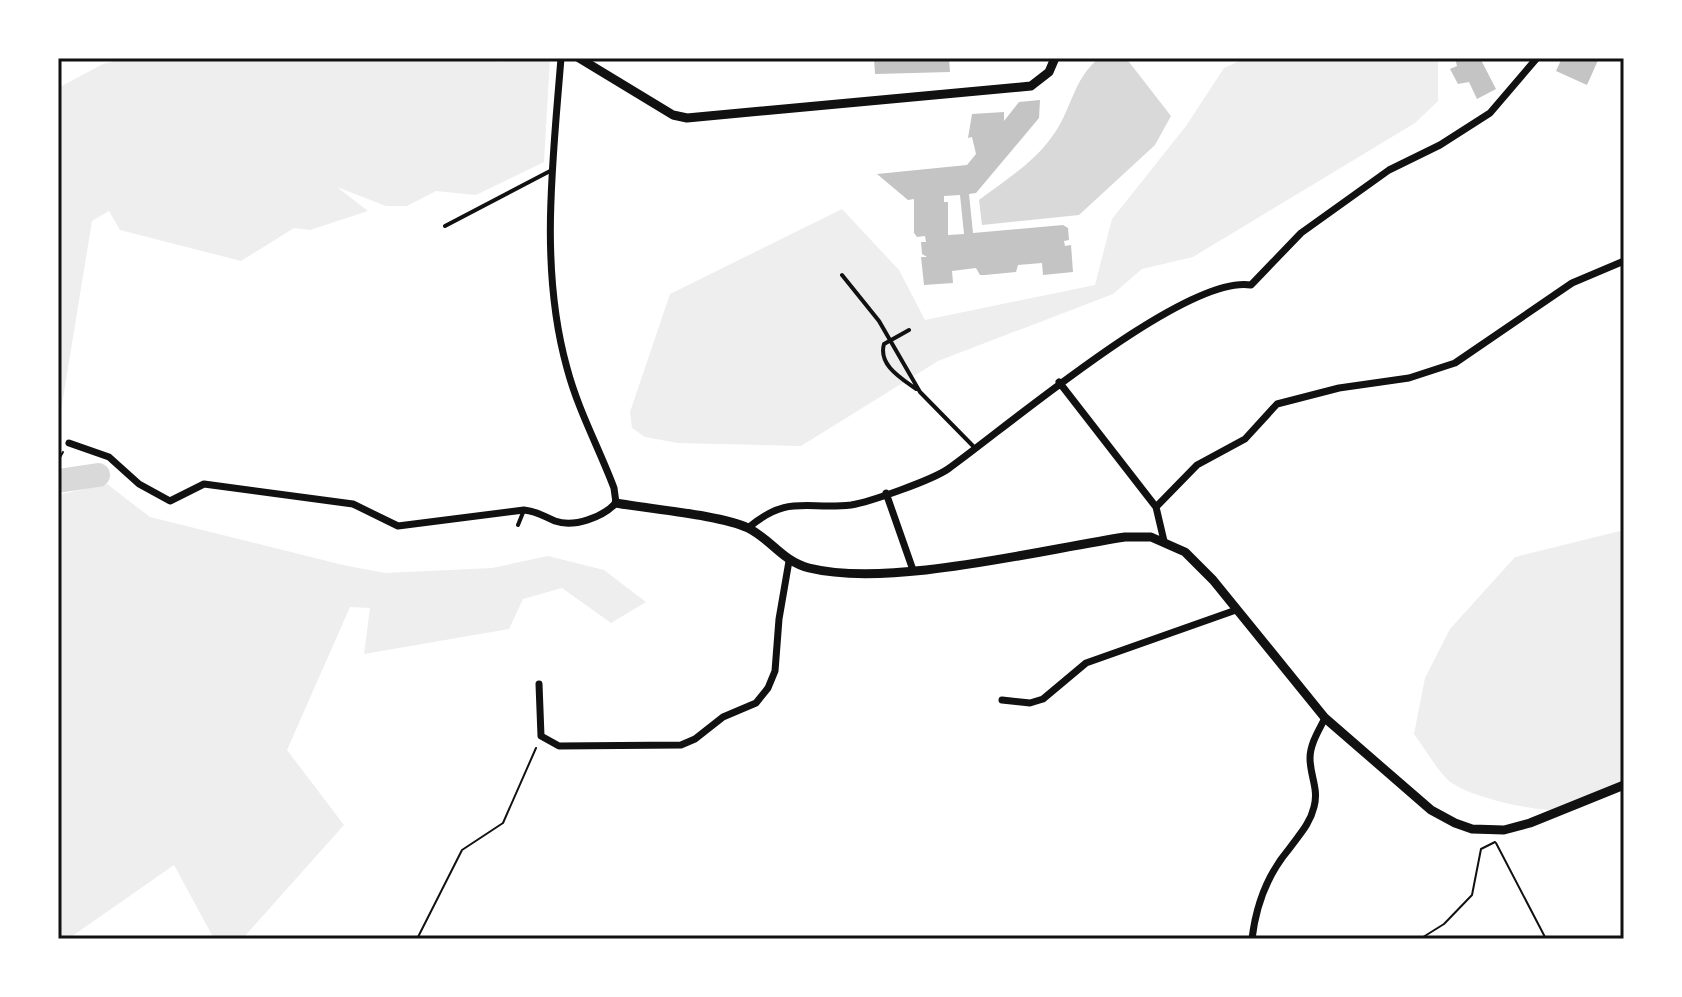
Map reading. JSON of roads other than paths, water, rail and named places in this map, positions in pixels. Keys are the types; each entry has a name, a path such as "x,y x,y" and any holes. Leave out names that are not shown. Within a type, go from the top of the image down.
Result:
{"street":[{"path":"69,443 109,457 148,490 170,501 204,484 353,504 398,526 524,510 537,511 557,522 571,523 608,512 616,503 614,488 589,428 564,354 556,310 552,170 561,58"},
{"path":"579,58 673,115 687,118 1031,86 1049,72 1055,58"},
{"path":"748,528 779,507 819,503 850,505 935,476 1015,419 1059,382 1115,345 1217,287 1251,285 1301,233 1389,170 1440,145 1490,113 1537,58"},
{"path":"1156,507 1197,465 1245,439 1277,404 1339,388 1409,378 1455,363 1572,283 1624,261"},
{"path":"1059,382 1156,507 1164,541"},
{"path":"886,493 913,570"},
{"path":"616,503 748,528 789,561 825,571 913,570 1125,537 1164,541 1185,552 1325,718 1431,810 1464,826 1491,830 1530,823 1624,785"},
{"path":"539,684 541,736 559,746 681,745 695,739 723,717 756,703 775,671 779,619 789,561"},
{"path":"1002,700 1030,703 1043,699 1086,663 1236,610"},
{"path":"1252,939 1254,917 1269,878 1301,835 1315,805 1317,790 1310,758 1325,718"}],"lane":[{"path":"445,226 552,170"},
{"path":"842,275 879,321 920,392"},
{"path":"909,330 884,344 882,359 920,392 974,447"},
{"path":"518,525 524,510"}],"waterway":[{"path":"58,481 98,475"}]}
